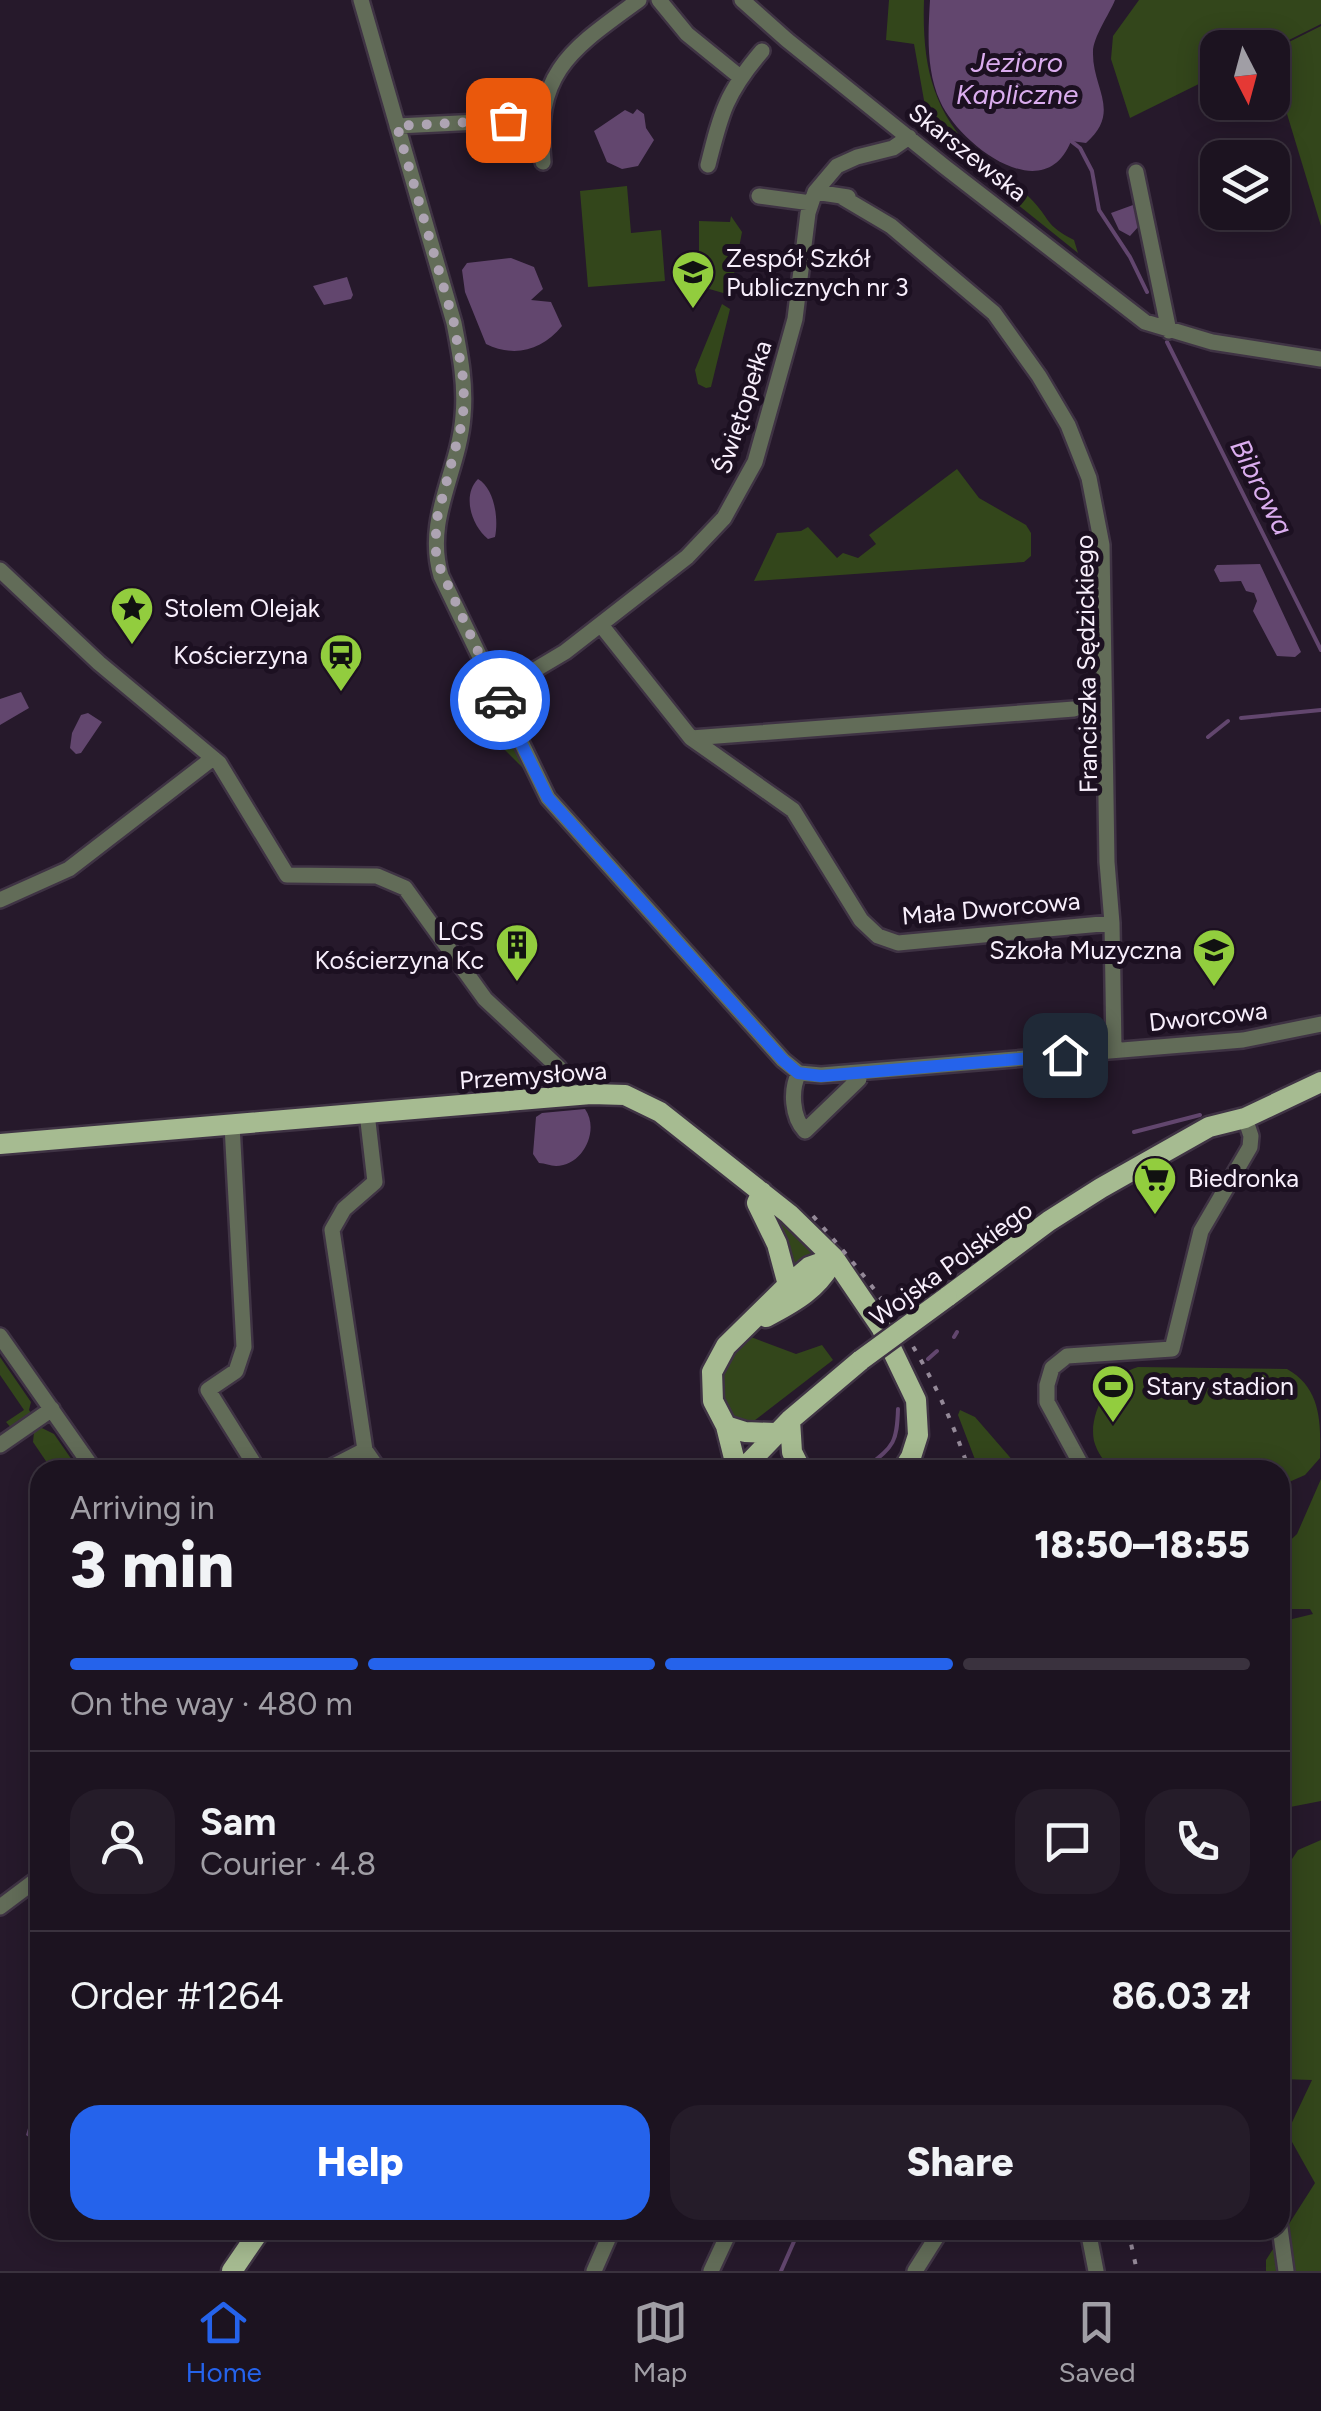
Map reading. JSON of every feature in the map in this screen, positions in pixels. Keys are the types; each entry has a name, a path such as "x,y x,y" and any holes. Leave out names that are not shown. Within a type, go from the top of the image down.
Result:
{"main road":[{"name":"Wojska Polskiego","path":"749,1460 782,1426 861,1360 1049,1221 1153,1160 1222,1134 1245,1118 1321,1082"},
{"name":"Przemysłowa","path":"0,1144 564,1096 625,1095 648,1104 762,1192 834,1258 881,1327 910,1383 919,1415 914,1460"},
{"path":"762,1192 758,1203 778,1244 788,1286"},
{"path":"736,1460 726,1426 713,1402 712,1372 726,1346 788,1286 808,1268 834,1258"},
{"path":"748,1328 795,1302 824,1279 834,1258"},
{"path":"726,1426 745,1432 782,1426 796,1460"},
{"path":"232,2271 253,2240"}],"street":[{"path":"361,0 454,323 463,372 463,419 436,522 436,559 496,693 548,798 798,1073 793,1093 799,1137 859,1080 859,1072"},
{"path":"543,162 542,108 554,78 582,42 639,0"},
{"path":"659,0 686,34 740,77"},
{"name":"Skarszewska","path":"742,0 786,40 1145,322 1262,352 1321,359"},
{"path":"708,165 721,110 740,77 762,51"},
{"path":"397,126 541,119"},
{"path":"813,197 830,171 846,161 893,148 909,138"},
{"path":"1136,172 1170,331"},
{"name":"Franciszka Sędzickiego","path":"758,196 842,198 891,226 994,313 1039,376 1078,447 1094,497 1102,545 1106,862 1112,923 1114,1050"},
{"name":"Świętopełka","path":"496,693 566,652 700,546 724,518 747,480 795,318 813,197"},
{"path":"0,570 99,663 213,758 226,772 287,875 373,875 405,888 485,999 559,1068 564,1096"},
{"name":"Mała Dworcowa","path":"601,624 692,738 794,810 861,920 878,936 898,943 1112,923"},
{"path":"692,738 1074,709"},
{"path":"0,900 69,869 213,758"},
{"name":"Dworcowa","path":"798,1073 809,1076 1270,1037 1321,1024"},
{"path":"367,1113 375,1182 344,1209 332,1230 365,1450 372,1460"},
{"path":"1078,1460 1047,1402 1046,1385 1052,1368 1067,1356 1172,1349 1201,1231 1250,1147 1245,1118"},
{"path":"232,1125 244,1347 236,1370 208,1390 252,1460"},
{"path":"0,1336 87,1460"},
{"path":"0,1445 52,1409"},
{"path":"346,1460 365,1450"},
{"path":"0,1908 30,1885"},
{"path":"594,2271 608,2240"},
{"path":"711,2271 725,2240"},
{"path":"915,2271 934,2240"},
{"path":"1090,2240 1096,2271"},
{"path":"1282,2240 1286,2271"}],"green space":[{"path":"889,0 924,0 925,44 932,84 949,121 977,155 1030,198 1057,230 1074,240 1078,253 930,134 914,44 886,40"},
{"path":"1139,0 1321,0 1321,24 1290,40 1290,30 1200,30 1200,83 1130,118 1111,59 1113,36"},
{"path":"1321,26 1321,226 1289,120 1290,42"},
{"path":"627,186 631,233 661,230 665,281 588,287 580,191"},
{"path":"731,216 742,232 730,295 699,286 699,221 730,222"},
{"path":"722,304 730,309 711,387 706,388 698,384 695,370"},
{"path":"957,469 979,498 1026,525 1031,533 1031,556 1024,562 754,581 777,533 808,527 837,558 843,553 858,558 876,544 869,535"},
{"path":"488,712 501,715 527,772 503,748 511,748 511,743 496,726 483,725"},
{"path":"765,1204 821,1254 788,1281"},
{"path":"751,1337 796,1354 822,1345 833,1360 746,1427 724,1408 720,1383 731,1358"},
{"path":"0,1357 31,1402 29,1410 33,1416 13,1430 6,1422 24,1410 0,1375"},
{"path":"1138,1367 1287,1369 1313,1396 1319,1419 1320,1458 1305,1475 1290,1482 1290,1460 1104,1460 1094,1441 1098,1407 1111,1386"},
{"path":"960,1410 975,1417 1012,1460 975,1460 958,1415"},
{"path":"40,1427 54,1434 72,1460 45,1460 33,1442 34,1432"},
{"path":"1321,1479 1321,1801 1290,1807 1290,1620 1313,1614 1310,1609 1291,1609 1290,1541 1297,1534"},
{"path":"1321,1840 1321,2271 1266,2271 1266,2260 1279,2240 1290,2240 1290,2222 1315,2183 1290,2138 1290,2127 1312,2080 1290,2079 1290,1862 1298,1850"}],"water":[{"name":"Jezioro Kapliczne","path":"930,0 1115,0 1093,52 1104,110 1097,132 1086,143 1071,141 1058,161 1042,170 1023,170 983,151 950,118 935,89 929,52"},
{"path":"637,109 644,114 646,128 654,140 638,166 622,169 607,162 594,131 625,110 633,114"},
{"path":"1133,205 1139,226 1130,236 1119,230 1111,213"},
{"path":"511,258 534,267 543,289 531,300 551,302 562,326 546,341 518,351 486,344 465,292 462,270 467,263"},
{"path":"347,277 351,299 324,305 313,286"},
{"path":"478,479 488,489 496,513 495,537 488,539 471,510 470,493"},
{"path":"1260,564 1301,652 1295,657 1277,656 1253,611 1257,601 1254,593 1246,591 1241,581 1220,582 1214,570 1217,565"},
{"path":"21,692 29,708 0,725 0,699"},
{"path":"88,713 102,722 81,753 76,754 70,748 72,733 81,715"},
{"path":"585,1109 591,1127 581,1154 566,1164 539,1163 533,1154 536,1117"}],"waterway":[{"name":"Bibrowa","path":"1071,141 1080,148 1092,171 1099,210 1130,257 1147,292"},
{"name":"Bibrowa","path":"1167,342 1321,650"},
{"path":"1241,718 1321,710"},
{"path":"1208,737 1228,721"},
{"path":"1134,1132 1200,1115"},
{"name":"Bibrowa","path":"954,1337 957,1332"},
{"name":"Bibrowa","path":"928,1359 937,1351"},
{"name":"Bibrowa","path":"875,1460 892,1442 898,1409"},
{"name":"Bibrowa","path":"781,2271 795,2240"}],"railway":[{"path":"813,1216 864,1276 905,1334 940,1397 965,1460"},
{"path":"1130,2240 1137,2271"}],"way so far":[{"path":"500,700 436,559 436,522 463,419 462,360 397,126 508,120"}],"place":[{"name":"Zespół Szkół Publicznych nr 3","path":"693,310"},
{"name":"Stolem Olejak","path":"132,646"},
{"name":"Kościerzyna","path":"341,693"},
{"name":"LCS Kościerzyna Kc","path":"517,983"},
{"name":"Szkoła Muzyczna","path":"1214,988"},
{"name":"Biedronka","path":"1155,1216"},
{"name":"Stary stadion","path":"1113,1424"}],"route":[{"path":"500,700 548,798 798,1073 821,1076 1065,1055"}]}
